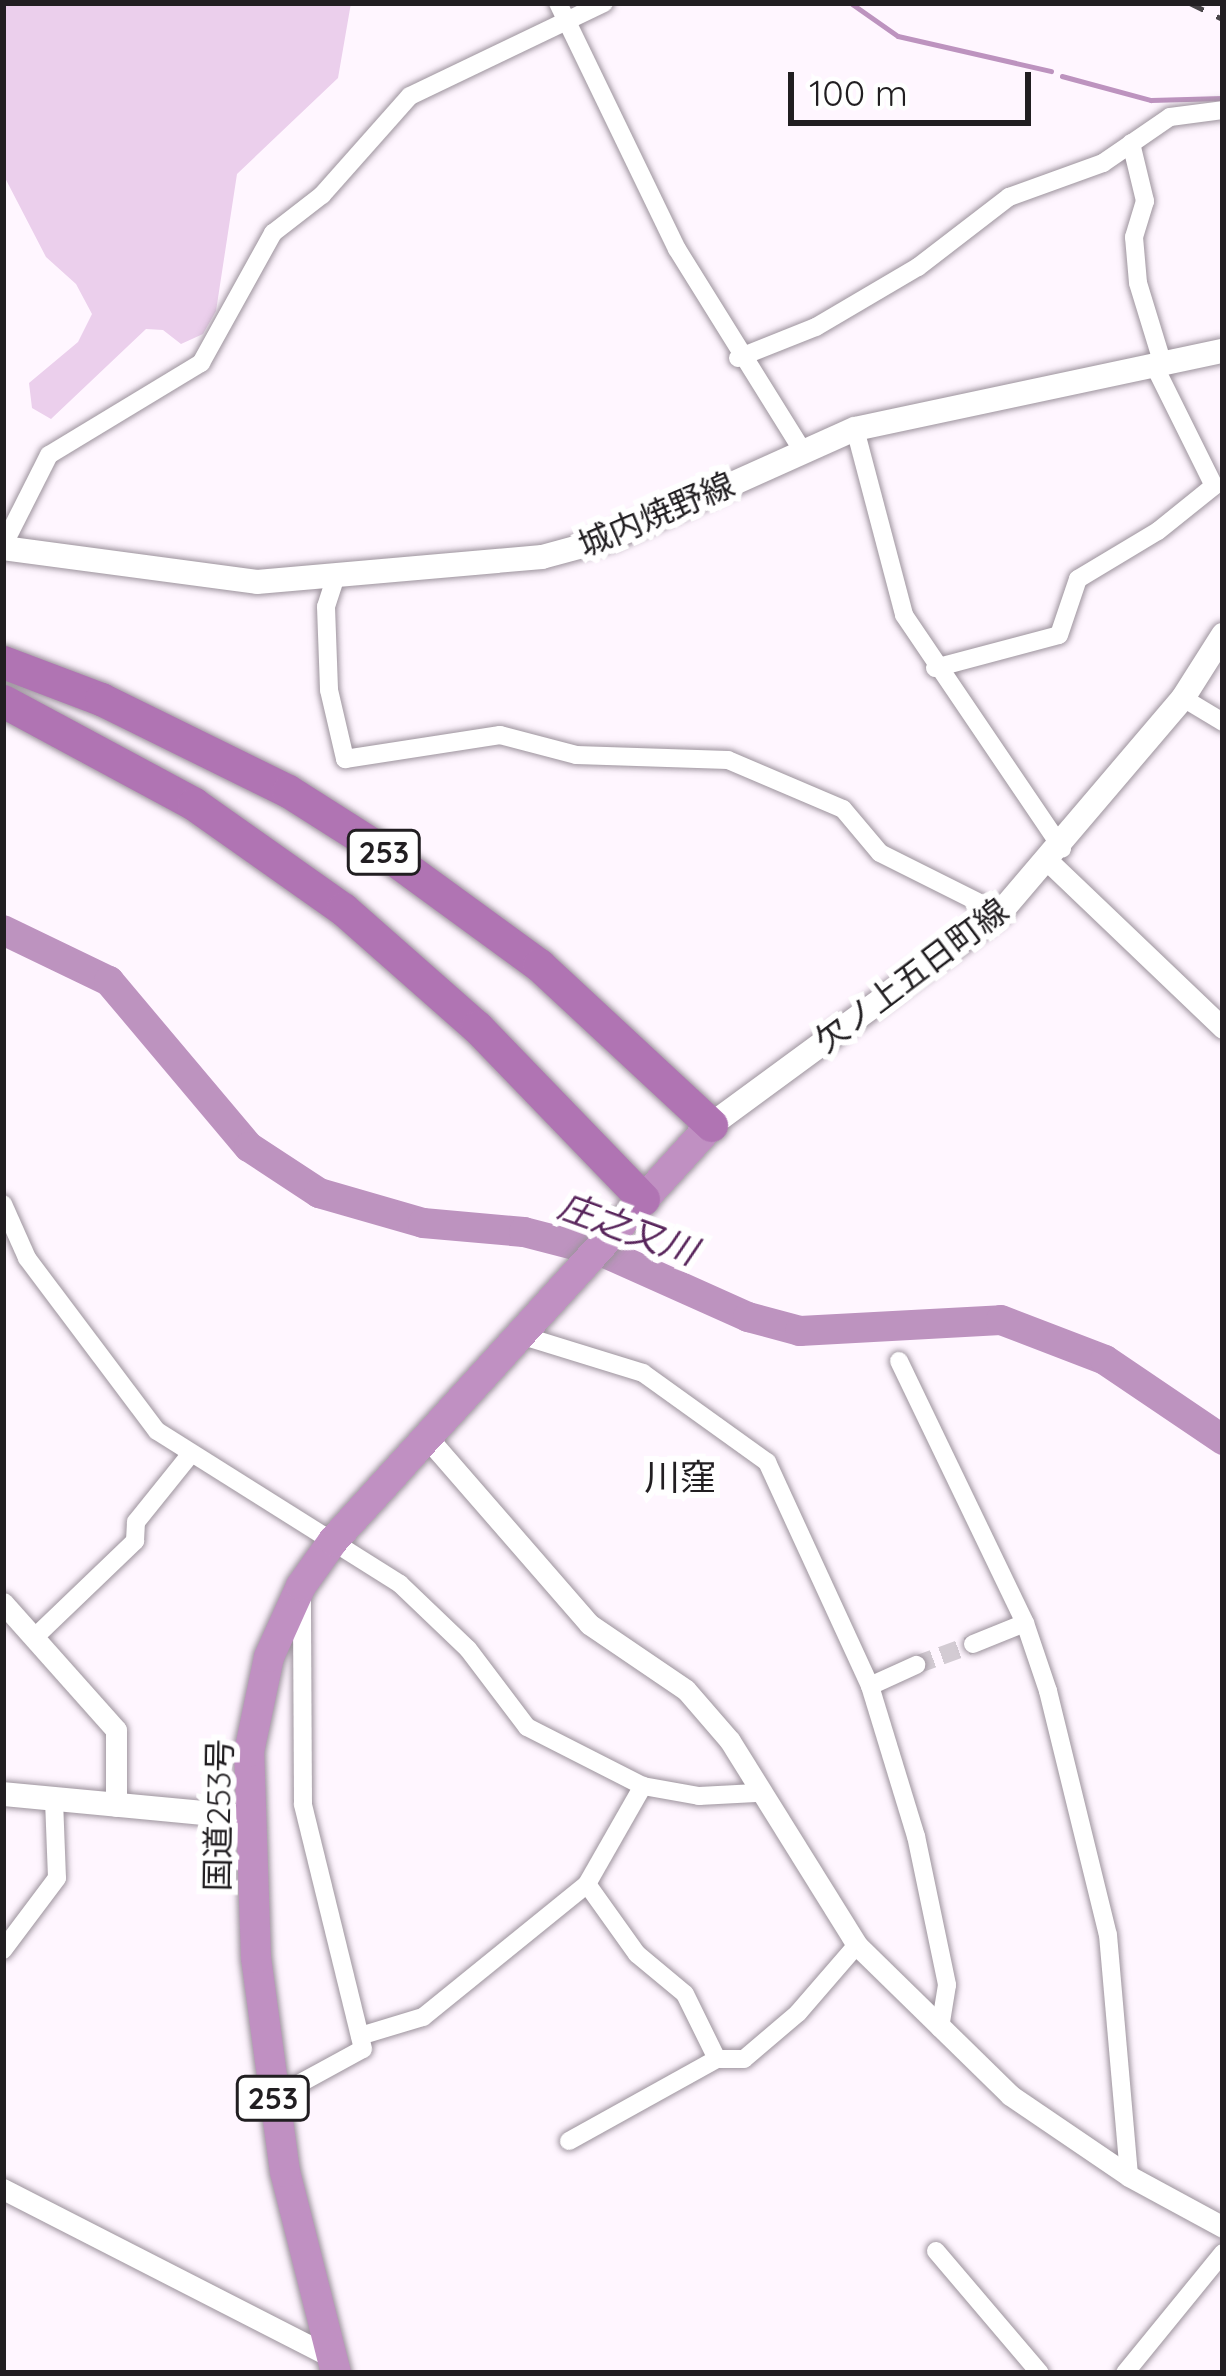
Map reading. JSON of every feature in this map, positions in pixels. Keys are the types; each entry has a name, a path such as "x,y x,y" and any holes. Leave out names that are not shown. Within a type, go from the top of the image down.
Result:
{"highway":[{"name":"253","path":"3,662 101,700 288,791 384,852 539,965 711,1125"},
{"name":"253","path":"3,701 194,804 344,909 477,1027 643,1199"},
{"name":"国道253号","path":"335,2366 273,2098 247,1817 249,1752 269,1657 301,1586 333,1541 514,1333 711,1125"}],"main road":[{"name":"城内焼野線","path":"3,547 200,578 335,579 586,548 855,429 1223,351"},
{"name":"欠ノ上五日町線","path":"711,1125 1000,913 1055,855 1184,698 1223,635"},
{"path":"3,1794 247,1817"}],"street":[{"path":"3,547 49,455 201,363 273,233 322,195 410,96 562,11 604,3"},
{"path":"562,11 738,358 802,450"},
{"path":"738,358 816,327 918,267 1009,196 1103,163 1170,117 1223,110"},
{"path":"935,668 1060,635 1078,579 1158,532 1214,486 1159,366 1138,283 1134,237 1144,201 1131,143"},
{"path":"855,429 904,615 935,668 1055,855 1223,1028"},
{"path":"335,579 326,608 329,690 345,759 500,735 576,754 728,760 843,809 880,853 1000,913"},
{"path":"1184,698 1223,722"},
{"path":"3,1204 26,1258 158,1431 189,1456 400,1584 451,1633 527,1727 644,1786 699,1796 756,1793"},
{"path":"514,1333 643,1373 767,1462 870,1686 916,1835 947,1985 940,2027"},
{"path":"898,1361 1025,1623 1108,1935 1130,2176"},
{"path":"424,1434 589,1624 686,1690 730,1741 756,1793 856,1946 1010,2095 1130,2176 1223,2227"},
{"path":"35,1637 135,1541 136,1522 189,1456"},
{"path":"273,2098 363,2049 303,1804 301,1586"},
{"path":"3,1603 116,1730 116,1806"},
{"path":"973,1644 1025,1623"},
{"path":"870,1686 916,1665"},
{"path":"360,2036 424,2017 586,1884 644,1786"},
{"path":"3,1950 58,1878 54,1801"},
{"path":"586,1884 637,1954 685,1994 717,2060"},
{"path":"569,2141 717,2060 744,2059 798,2013 856,1946"},
{"path":"3,2189 335,2366"},
{"path":"936,2252 1040,2373"},
{"path":"1125,2373 1223,2253"}],"shaded area":[{"path":"3,3 351,3 338,78 237,174 216,311 203,334 181,344 163,330 146,329 51,419 32,408 29,383 78,342 92,314 76,284 46,257 3,174"}],"waterway":[{"path":"851,3 898,36 1051,71"},
{"path":"1062,76 1151,100 1223,98"},
{"name":"庄之又川","path":"3,930 109,981 249,1147 319,1193 423,1223 524,1232 605,1253 748,1317 800,1331 1001,1320 1105,1360 1223,1440"}],"tunnel":[{"path":"916,1665 973,1644"}],"railway":[{"path":"1190,3 1223,19"}],"district":[{"name":"川窪","path":"680,1477"}]}
